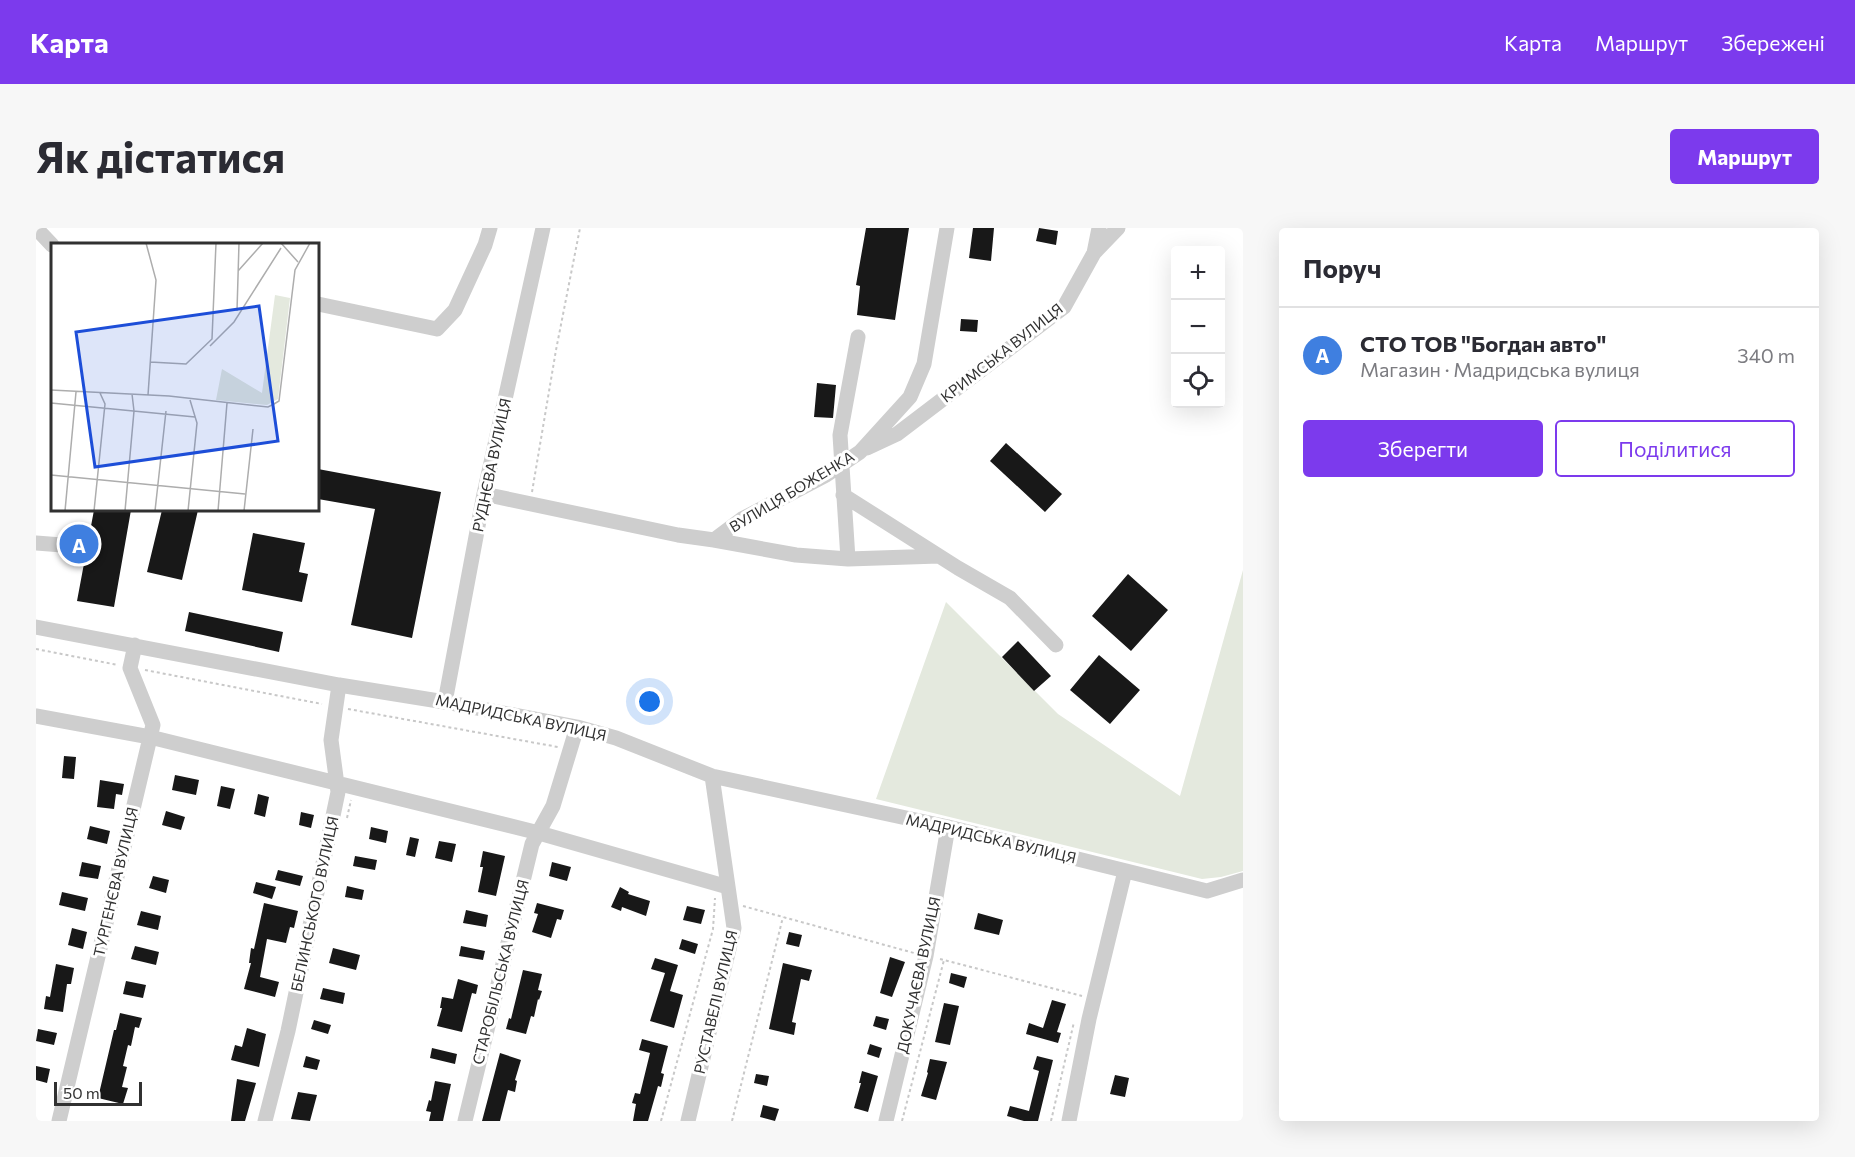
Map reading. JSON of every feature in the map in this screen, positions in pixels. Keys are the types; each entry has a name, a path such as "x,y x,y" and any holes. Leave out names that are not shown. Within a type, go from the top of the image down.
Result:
{"street":[{"path":"36,228 51,245"},
{"path":"320,304 436,329 455,310 485,245 489,228"},
{"name":"РУДНЄВА ВУЛИЦЯ","path":"445,702 484,494 543,228"},
{"name":"ВУЛИЦЯ БОЖЕНКА","path":"484,494 678,535 714,540 742,519 826,475 860,452 910,397 924,364 947,228"},
{"path":"1094,253 1099,228"},
{"name":"КРИМСЬКА ВУЛИЦЯ","path":"860,452 897,434 1064,307 1094,253 1118,228"},
{"path":"848,559 840,435 858,337"},
{"path":"843,495 1010,598 1056,645"},
{"path":"714,540 796,555 848,559 939,556"},
{"path":"36,543 62,545"},
{"name":"МАДРИДСЬКА ВУЛИЦЯ","path":"36,627 339,685 577,727 616,738 712,776 948,827 1207,891 1243,880"},
{"path":"130,668 135,645"},
{"name":"ТУРГЕНЄВА ВУЛИЦЯ","path":"59,1121 153,724 130,668"},
{"name":"БЕЛИНСЬКОГО ВУЛИЦЯ","path":"265,1121 290,1019 339,792 331,740 339,685"},
{"path":"36,716 150,737 338,784 541,829 728,887"},
{"name":"СТАРОБІЛЬСЬКА ВУЛИЦЯ","path":"465,1121 532,844 553,806 577,727"},
{"name":"РУСТАВЕЛІ ВУЛИЦЯ","path":"688,1121 734,928 712,776"},
{"name":"ДОКУЧАЄВА ВУЛИЦЯ","path":"886,1121 926,956 948,827"},
{"path":"1069,1121 1082,1019 1094,999 1125,871"}],"path":[{"path":"530,503 579,228"},
{"path":"36,649 571,750"},
{"path":"661,1121 713,929 715,898"},
{"path":"730,903 1094,999"},
{"path":"732,1121 783,917"},
{"path":"902,1121 944,960"},
{"path":"1051,1121 1082,1019"}],"shaded area":[{"path":"1243,570 1243,871 1202,879 876,799 946,602 1058,714 1180,796"}],"building":[{"path":"866,228 909,228 895,320 857,315 860,286 856,285"},
{"path":"973,228 994,228 991,261 969,258"},
{"path":"1039,228 1058,231 1056,245 1036,241"},
{"path":"961,319 978,320 977,332 960,331"},
{"path":"817,383 836,385 833,418 814,417"},
{"path":"1006,443 1062,494 1045,512 990,461"},
{"path":"320,469 441,492 412,638 351,625 375,509 320,499"},
{"path":"94,512 131,512 114,607 77,601"},
{"path":"162,512 198,512 182,580 147,572"},
{"path":"253,533 305,543 299,572 308,574 302,602 242,590"},
{"path":"1128,574 1168,610 1131,651 1092,616"},
{"path":"189,612 283,632 279,652 185,631"},
{"path":"1018,641 1051,676 1034,691 1002,657"},
{"path":"1099,655 1140,690 1110,724 1070,690"},
{"path":"64,756 76,757 74,779 62,778"},
{"path":"175,775 199,780 196,795 172,790"},
{"path":"100,780 124,784 122,795 116,794 114,809 97,807"},
{"path":"221,786 235,789 230,809 217,806"},
{"path":"258,794 269,797 265,817 254,814"},
{"path":"166,811 185,817 181,830 162,825"},
{"path":"301,812 314,815 311,828 299,825"},
{"path":"90,826 110,831 107,844 87,839"},
{"path":"371,827 388,831 386,843 369,839"},
{"path":"410,837 419,839 415,857 406,855"},
{"path":"439,841 456,844 452,862 435,858"},
{"path":"483,851 505,856 496,896 478,892 483,867 480,867"},
{"path":"355,856 377,860 375,870 353,866"},
{"path":"82,862 101,866 98,879 79,876"},
{"path":"552,862 571,867 567,881 549,876"},
{"path":"278,870 303,876 300,886 275,880"},
{"path":"153,876 169,880 166,893 149,888"},
{"path":"256,882 276,887 272,899 253,893"},
{"path":"347,886 364,890 362,900 345,897"},
{"path":"620,887 629,892 628,894 650,901 646,916 622,907 621,911 611,907"},
{"path":"62,892 88,898 85,911 59,905"},
{"path":"264,903 298,911 294,928 290,927 286,943 267,939 260,977 279,982 275,997 244,989 251,963 249,963 251,948 254,949"},
{"path":"537,903 564,910 561,920 557,919 551,938 532,932 538,914 534,913"},
{"path":"687,906 705,910 701,924 683,920"},
{"path":"466,910 488,915 486,927 463,923"},
{"path":"141,911 161,916 158,930 137,925"},
{"path":"978,913 1003,920 999,935 974,929"},
{"path":"72,928 87,932 83,949 68,945"},
{"path":"789,932 802,935 799,947 786,944"},
{"path":"682,939 698,944 695,954 679,949"},
{"path":"135,946 159,952 156,965 131,959"},
{"path":"461,946 485,951 483,960 459,956"},
{"path":"333,948 360,955 356,970 329,963"},
{"path":"890,957 905,962 892,997 880,993"},
{"path":"655,958 678,965 670,991 683,995 674,1028 650,1021 665,973 651,969"},
{"path":"783,963 812,970 809,981 801,979 792,1022 796,1023 794,1035 769,1029"},
{"path":"56,964 74,968 71,984 67,984 63,1012 44,1009 46,996 50,997"},
{"path":"523,970 542,974 538,990 542,991 526,1034 506,1029 509,1018 511,1019"},
{"path":"951,973 967,977 964,988 949,983"},
{"path":"458,979 478,985 476,994 472,993 462,1032 437,1026 442,1008 440,1008 442,997 453,999"},
{"path":"126,981 146,985 143,998 123,994"},
{"path":"323,988 345,993 343,1004 320,999"},
{"path":"1052,1000 1066,1004 1057,1032 1061,1033 1058,1043 1026,1034 1029,1023 1043,1028"},
{"path":"944,1003 959,1006 950,1045 935,1042"},
{"path":"120,1013 142,1018 139,1028 135,1027 123,1066 127,1067 122,1087 128,1088 123,1104 98,1098"},
{"path":"876,1016 889,1019 886,1030 873,1026"},
{"path":"314,1020 331,1025 328,1034 311,1029"},
{"path":"247,1028 266,1034 259,1067 231,1060 235,1045 242,1047"},
{"path":"38,1029 57,1033 54,1045 36,1041"},
{"path":"642,1039 668,1046 661,1073 664,1074 661,1087 658,1086 648,1121 633,1121 636,1104 632,1103 635,1093 640,1094 650,1053 639,1050"},
{"path":"870,1044 882,1048 879,1058 867,1054"},
{"path":"432,1048 457,1054 455,1064 430,1058"},
{"path":"500,1053 521,1060 515,1080 517,1081 515,1092 508,1090 500,1121 482,1121"},
{"path":"306,1056 320,1060 317,1070 303,1067"},
{"path":"1037,1056 1053,1060 1038,1121 1024,1121 1007,1116 1010,1106 1029,1111 1039,1071 1033,1069"},
{"path":"930,1059 947,1062 936,1100 921,1096"},
{"path":"36,1066 50,1069 47,1083 36,1080"},
{"path":"862,1071 878,1076 868,1112 854,1108"},
{"path":"756,1074 769,1076 767,1086 754,1083"},
{"path":"1115,1075 1129,1078 1125,1097 1110,1094"},
{"path":"237,1079 256,1083 245,1121 231,1121"},
{"path":"435,1081 451,1084 443,1121 429,1121 431,1112 426,1111 429,1100 431,1101"},
{"path":"298,1092 317,1095 310,1121 291,1119"},
{"path":"763,1105 779,1109 775,1121 760,1117"}],"place":[{"name":"СТО ТОВ \"Богдан авто\"","path":"79,544"}]}
